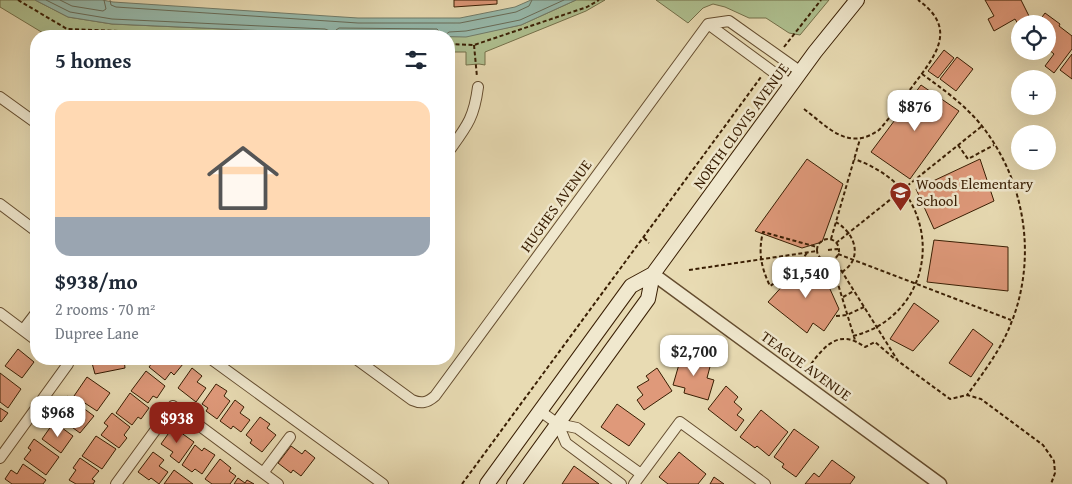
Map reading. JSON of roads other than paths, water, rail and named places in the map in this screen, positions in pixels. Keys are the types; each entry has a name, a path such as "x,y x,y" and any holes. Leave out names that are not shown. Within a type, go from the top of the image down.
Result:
{"main road":[{"name":"NORTH CLOVIS AVENUE","path":"514,484 648,299 654,274 791,85 857,0"},
{"name":"NORTH CLOVIS AVENUE","path":"488,484 632,286 654,274"}],"street":[{"path":"708,24 729,21 801,72"},
{"path":"708,24 791,85"},
{"name":"HUGHES AVENUE","path":"364,365 418,403 425,403 435,396 708,24"},
{"path":"455,143 469,123 475,107 478,86"},
{"path":"0,97 30,119"},
{"path":"0,204 30,226"},
{"name":"TEAGUE AVENUE","path":"654,274 940,484"},
{"path":"0,314 30,335"},
{"path":"23,330 30,321"},
{"path":"0,458 62,365"},
{"path":"219,365 383,484"},
{"path":"119,483 173,406 278,484"},
{"path":"540,411 558,424 576,428 641,474"},
{"path":"634,484 680,422 765,484"},
{"path":"558,424 566,443 622,484"},
{"path":"263,473 290,436"}],"water":[{"path":"35,0 102,0 358,18 460,18 515,7 531,0 576,0 521,25 466,37 455,37 455,30 246,30 112,24 68,17"}],"place":[{"name":"Woods Elementary School","path":"900,212"}]}
